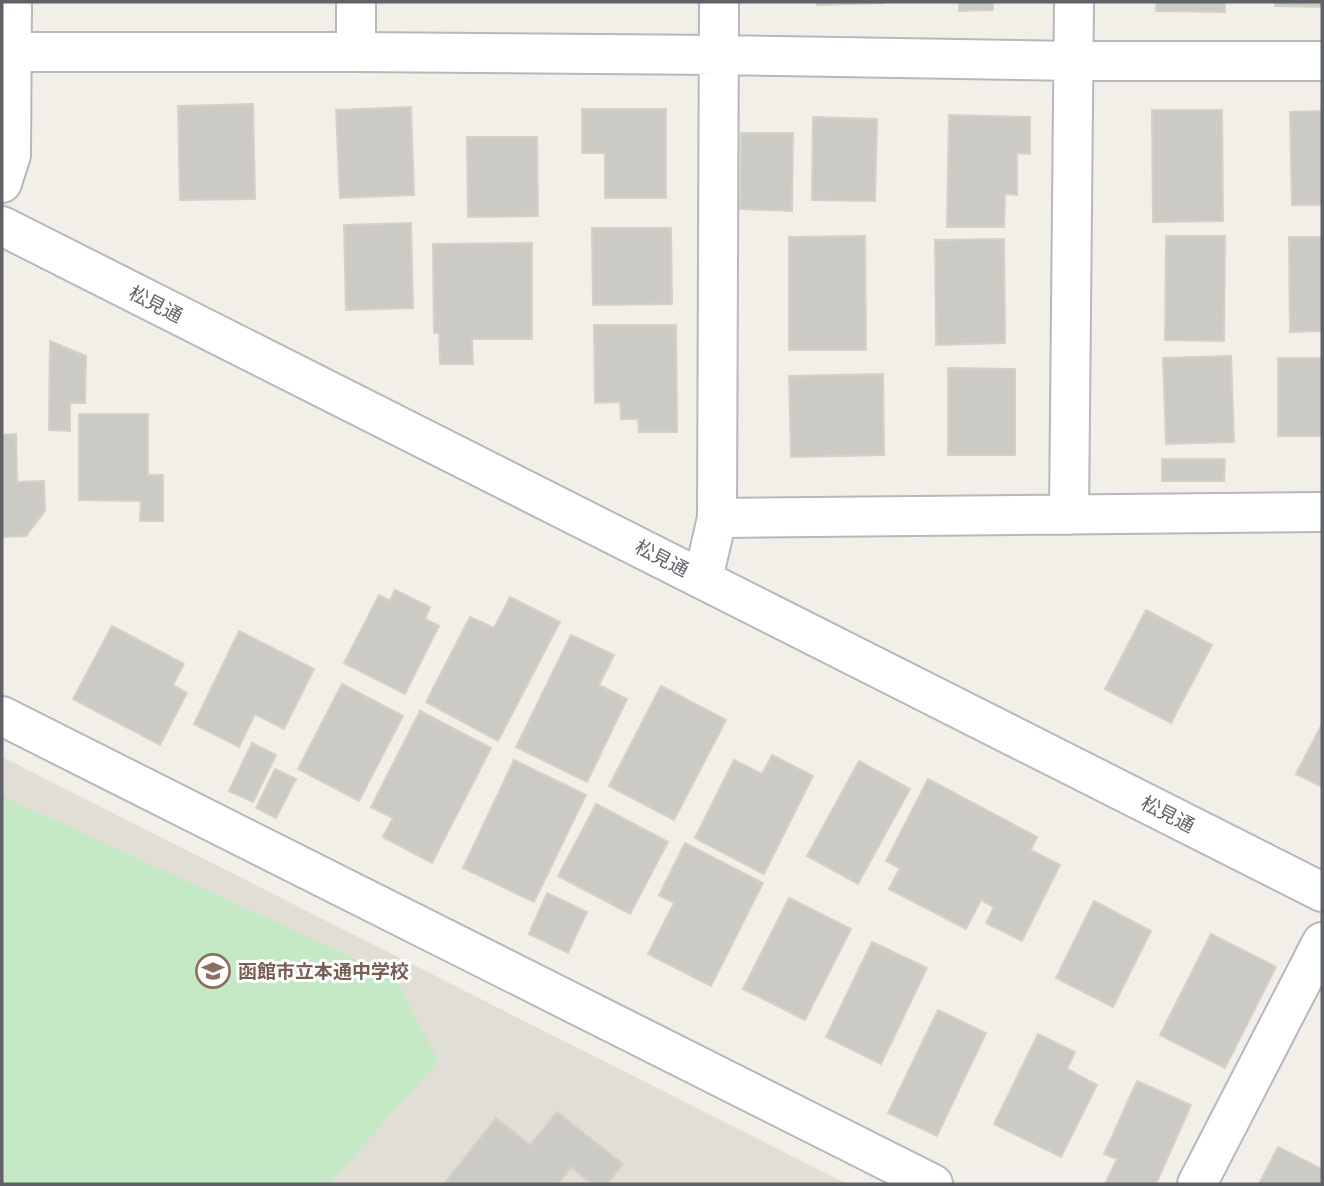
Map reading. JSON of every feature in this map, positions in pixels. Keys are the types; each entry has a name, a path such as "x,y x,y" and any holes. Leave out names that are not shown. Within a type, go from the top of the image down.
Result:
{"street":[{"path":"2,183 10,155 12,2"},
{"path":"356,2 356,52"},
{"path":"703,579 717,518 719,2"},
{"path":"1069,515 1074,2"},
{"path":"12,52 356,52 1074,61 1322,61"},
{"name":"松見通","path":"2,226 1322,892"},
{"path":"717,518 1322,512"},
{"path":"2,716 933,1184"},
{"path":"1197,1184 1322,942"}],"shaded area":[{"name":"函館市立本通中学校","path":"2,757 847,1184 2,1184"}],"green space":[{"name":"函館市立本通中学校","path":"2,796 395,977 438,1061 329,1184 2,1184"}],"building":[{"path":"817,2 884,2 884,3 817,5"},
{"path":"959,2 993,2 993,10 959,11"},
{"path":"1156,2 1225,2 1225,12 1156,11"},
{"path":"1275,2 1322,2 1322,7 1275,6"},
{"path":"253,104 255,199 180,200 178,106"},
{"path":"411,107 414,195 340,198 336,110"},
{"path":"582,109 666,109 666,198 605,198 605,153 582,153"},
{"path":"1152,110 1222,110 1223,221 1153,222"},
{"path":"1322,111 1322,205 1292,205 1290,112"},
{"path":"949,115 1030,117 1030,154 1017,153 1017,195 1005,194 1004,227 947,227"},
{"path":"813,117 877,119 875,201 812,200"},
{"path":"741,133 793,133 792,211 740,209"},
{"path":"467,137 537,137 538,216 468,217"},
{"path":"411,223 413,308 346,310 344,225"},
{"path":"592,228 671,228 672,304 593,305"},
{"path":"865,236 866,350 789,350 789,237"},
{"path":"1166,236 1225,236 1224,341 1165,340"},
{"path":"1289,237 1322,237 1322,331 1290,332"},
{"path":"1004,239 1005,343 936,345 935,240"},
{"path":"532,243 532,339 472,339 473,364 440,364 439,333 434,333 433,244"},
{"path":"594,325 676,325 677,432 639,432 638,419 621,419 620,402 595,403"},
{"path":"50,341 86,356 85,403 70,403 70,431 49,430"},
{"path":"1231,356 1234,442 1166,444 1163,358"},
{"path":"1278,358 1322,358 1322,436 1278,436"},
{"path":"948,368 1015,369 1015,455 948,455"},
{"path":"883,374 884,455 791,457 789,376"},
{"path":"79,414 148,414 148,475 163,475 163,521 140,521 141,501 79,500"},
{"path":"16,434 17,482 44,481 45,511 26,536 2,537 2,435"},
{"path":"1162,459 1225,459 1224,481 1162,481"},
{"path":"395,590 430,607 425,619 439,626 405,694 344,663 379,595 390,601"},
{"path":"510,597 560,622 498,741 426,702 470,617 494,628"},
{"path":"1146,610 1212,645 1171,723 1105,689"},
{"path":"112,626 184,664 173,685 187,693 160,745 73,699"},
{"path":"239,631 314,669 284,729 255,714 239,747 194,724"},
{"path":"571,635 614,655 599,685 627,699 587,782 516,747"},
{"path":"342,684 403,716 359,801 298,769"},
{"path":"661,686 726,720 674,820 609,786"},
{"path":"420,711 491,748 432,863 383,837 393,818 371,807"},
{"path":"1322,724 1322,787 1296,774"},
{"path":"252,743 276,755 253,802 229,791"},
{"path":"772,755 813,776 764,874 695,838 734,760 762,774"},
{"path":"514,760 586,795 534,902 463,868"},
{"path":"859,761 910,789 858,884 807,856"},
{"path":"275,769 296,779 276,818 256,808"},
{"path":"928,779 1037,837 1031,850 1060,865 1022,941 986,923 994,907 981,900 966,929 889,889 900,868 886,861"},
{"path":"596,804 668,842 630,914 558,876"},
{"path":"685,843 763,883 711,986 648,954 674,903 659,895"},
{"path":"547,893 587,912 568,953 529,934"},
{"path":"789,898 851,929 805,1020 743,989"},
{"path":"1094,901 1151,931 1113,1007 1056,978"},
{"path":"1211,934 1276,967 1225,1068 1160,1035"},
{"path":"872,942 927,968 881,1064 826,1037"},
{"path":"938,1010 986,1033 937,1136 888,1113"},
{"path":"1038,1034 1075,1052 1067,1069 1097,1085 1061,1157 994,1124"},
{"path":"1137,1081 1191,1105 1156,1184 1105,1184 1117,1159 1104,1154"},
{"path":"557,1112 623,1164 607,1184 592,1184 571,1167 558,1184 444,1184 496,1118 530,1145"},
{"path":"1278,1147 1322,1169 1322,1184 1259,1184"}],"place":[{"name":"函館市立本通中学校","path":"213,971"}]}
